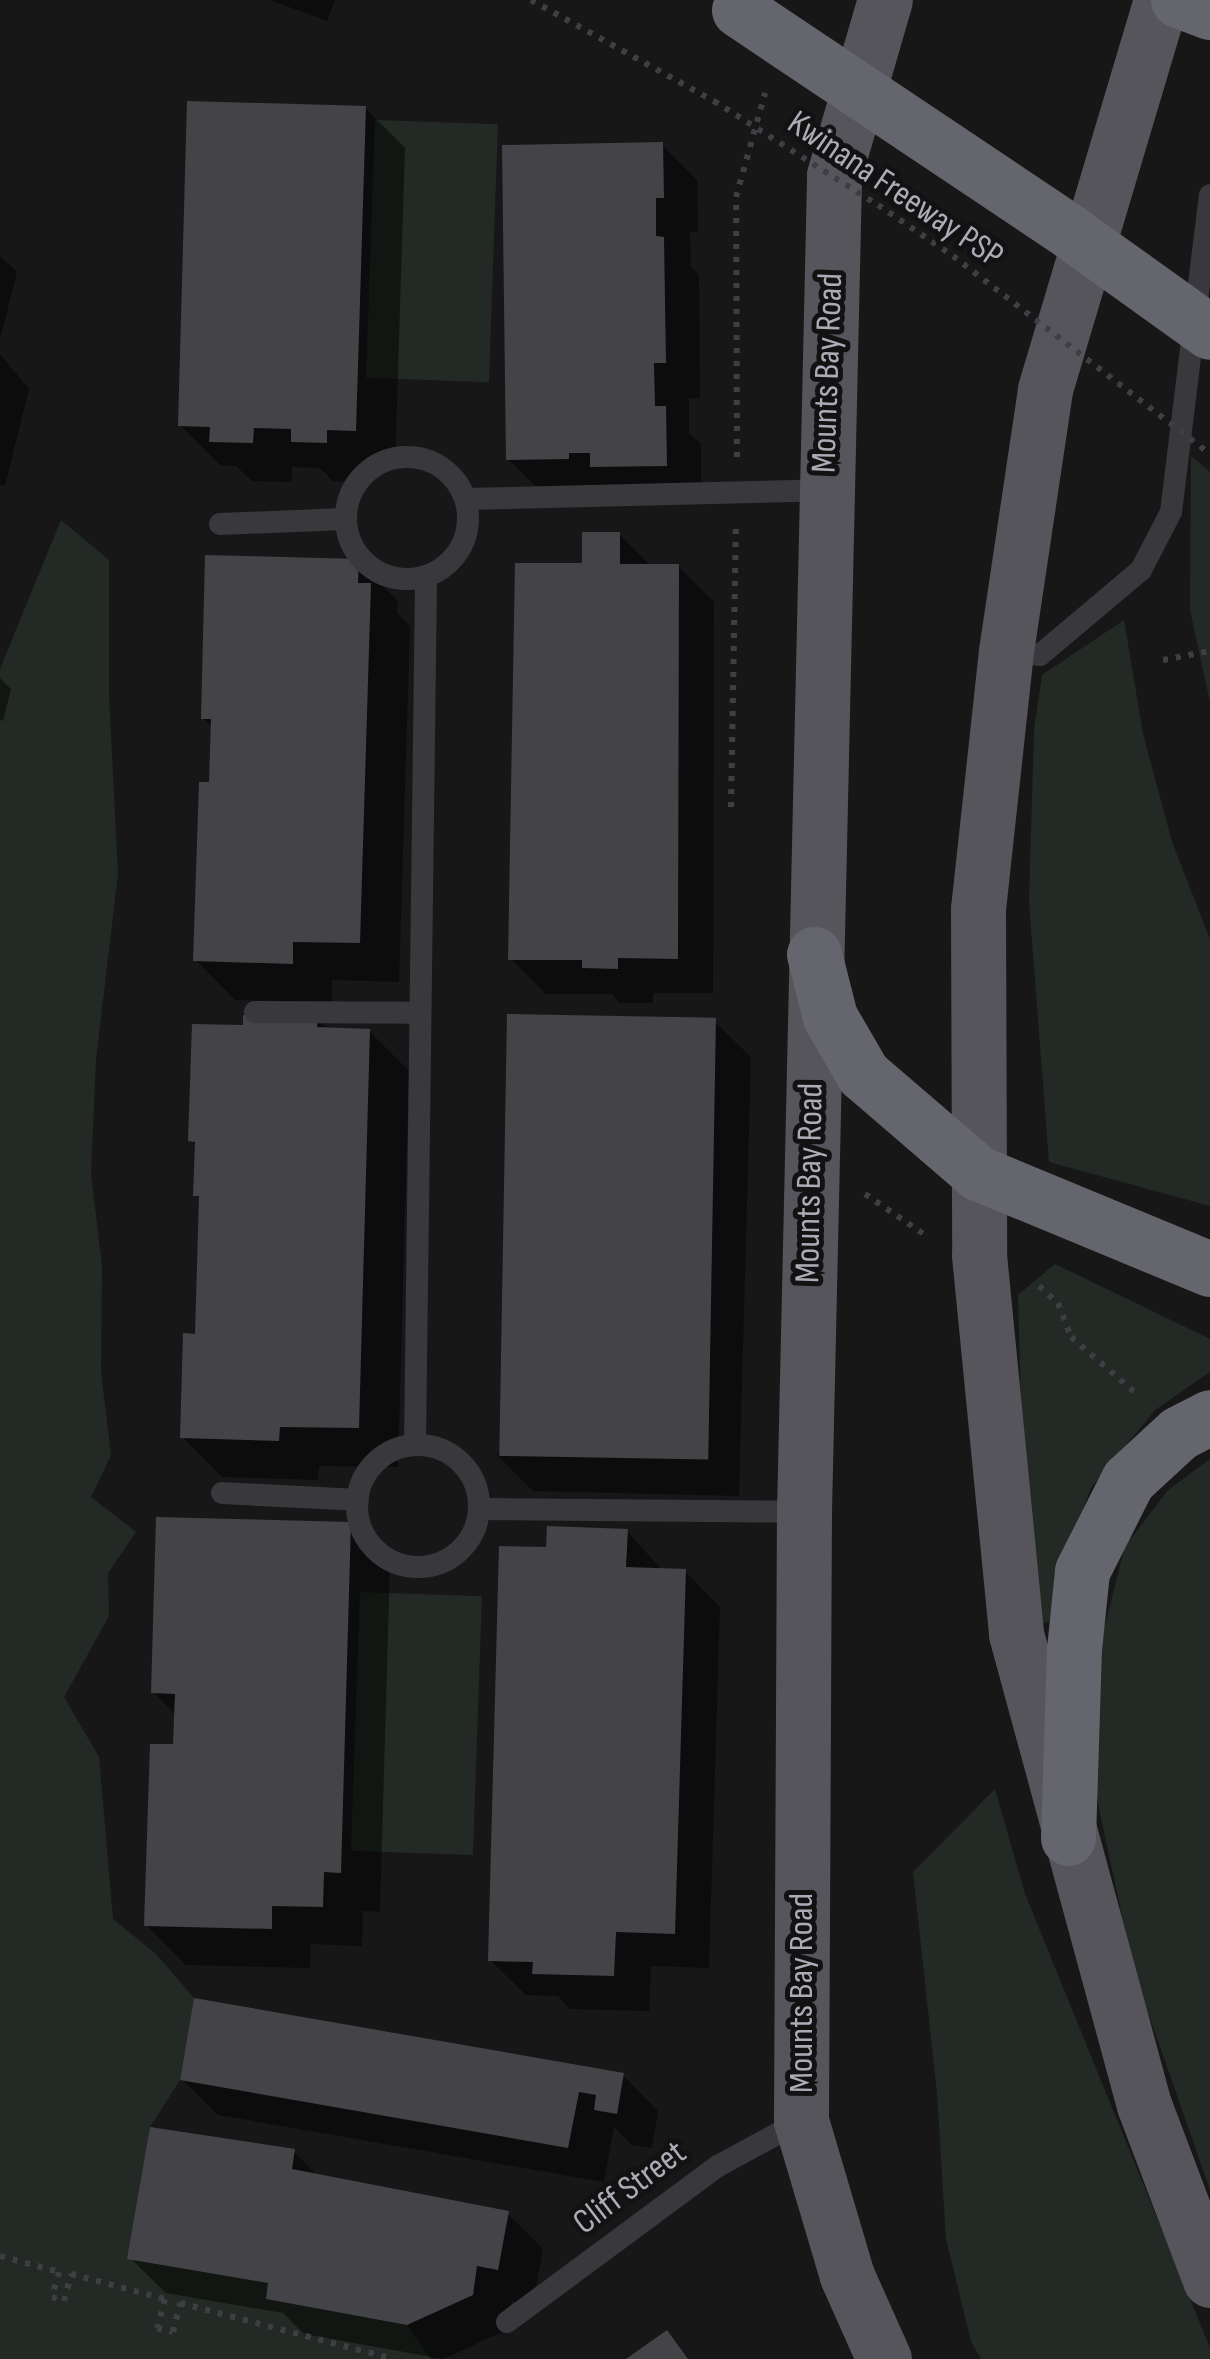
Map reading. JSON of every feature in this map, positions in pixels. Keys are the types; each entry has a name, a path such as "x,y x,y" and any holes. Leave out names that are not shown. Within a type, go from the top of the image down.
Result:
{"highway":[{"path":"1178,0 1210,12"},
{"path":"727,4 1073,234 1210,332"},
{"path":"1073,234 1210,361"},
{"path":"814,954 830,1017 863,1074 978,1172 1210,1268"},
{"path":"1068,1838 1074,1649 1082,1571 1128,1480 1179,1432 1210,1417"}],"main road":[{"name":"Mounts Bay Road","path":"884,2359 847,2276 801,2120 804,1512 834,175 885,0"},
{"path":"1161,0 1046,390 1006,651 978,909 978,1256 1016,1634 1068,1838 1144,2104 1210,2280"}],"lane":[{"path":"1006,651 1040,655 1141,570 1171,512 1210,195"},
{"path":"404,456 439,464 462,488 469,521 456,556 426,576 393,578 370,568 349,540 345,519 352,490 370,468 404,456"},
{"path":"466,499 824,490"},
{"path":"220,524 345,519"},
{"path":"415,1444 426,576"},
{"path":"255,1012 420,1014"},
{"path":"415,1444 450,1452 473,1477 480,1509 467,1546 437,1566 404,1567 382,1556 360,1529 358,1500 363,1479 381,1456 415,1444"},
{"path":"222,1493 358,1500"},
{"path":"480,1509 804,1512"},
{"name":"Cliff Street","path":"508,2322 718,2166 801,2120"}],"path":[{"name":"Kwinana Freeway PSP","path":"531,0 714,101 878,205 982,277 1210,454"},
{"path":"731,807 737,491 736,198 766,90"},
{"path":"1163,660 1210,651"},
{"path":"860,1191 939,1244"},
{"path":"1035,1283 1058,1303 1071,1338 1141,1398"},
{"path":"0,2256 59,2272 52,2297 64,2301 72,2274 165,2299 157,2328 172,2332 180,2303 394,2359"}],"shaded area":[{"path":"375,120 498,124 489,382 366,378"},
{"path":"1191,456 1210,472 1210,702 1190,610"},
{"path":"61,520 109,560 109,695 118,874 96,1059 91,1174 102,1266 101,1372 111,1455 91,1497 136,1532 108,1573 109,1616 64,1697 99,1757 113,1919 156,1954 194,1998 180,2080 150,2127 128,2258 268,2283 266,2299 407,2325 431,2359 0,2359 0,669"},
{"path":"1124,620 1143,734 1172,842 1210,939 1210,1206 1049,1162 1029,902 1034,730 1042,675"},
{"path":"1055,1264 1210,1339 1210,1372 1155,1410 1091,1488 1063,1561 1052,1621 1037,1624 1022,1444 1018,1295"},
{"path":"1210,1459 1210,2190 1134,1972 1093,1780 1100,1646 1125,1546 1168,1490"},
{"path":"360,1592 482,1596 473,1855 351,1851"},
{"path":"995,1789 1025,1894 1210,2348 1210,2359 981,2359 971,2341 946,2239 937,2093 913,1872"}],"building":[{"path":"187,101 366,106 356,431 327,430 327,443 291,442 291,429 254,428 253,443 209,442 210,427 178,426"},
{"path":"663,142 664,198 656,198 656,236 664,237 666,363 654,363 655,406 666,406 667,466 590,467 590,453 569,453 569,459 506,460 502,145"},
{"path":"582,532 620,532 620,564 679,564 678,959 618,958 618,969 582,968 582,960 508,960 515,563 582,563"},
{"path":"205,555 359,559 358,583 371,583 360,943 293,942 293,964 193,961 199,782 209,782 211,719 201,719"},
{"path":"507,1014 716,1018 708,1460 499,1456"},
{"path":"243,1015 318,1017 317,1027 370,1029 359,1428 280,1427 279,1441 180,1438 183,1333 195,1334 199,1196 193,1196 195,1142 188,1141 192,1024 243,1025"},
{"path":"156,1517 351,1522 341,1873 324,1872 323,1907 272,1906 272,1929 144,1926 150,1744 173,1744 175,1694 151,1693"},
{"path":"547,1526 628,1529 626,1567 686,1569 675,1934 616,1932 614,1976 532,1974 533,1962 488,1961 499,1546 546,1547"},
{"path":"194,1998 624,2073 617,2114 594,2110 596,2095 579,2092 568,2148 180,2080"},
{"path":"150,2127 295,2149 292,2169 509,2211 498,2270 477,2266 473,2295 407,2325 266,2299 268,2283 127,2259"},
{"path":"667,2330 688,2359 626,2359"}]}
